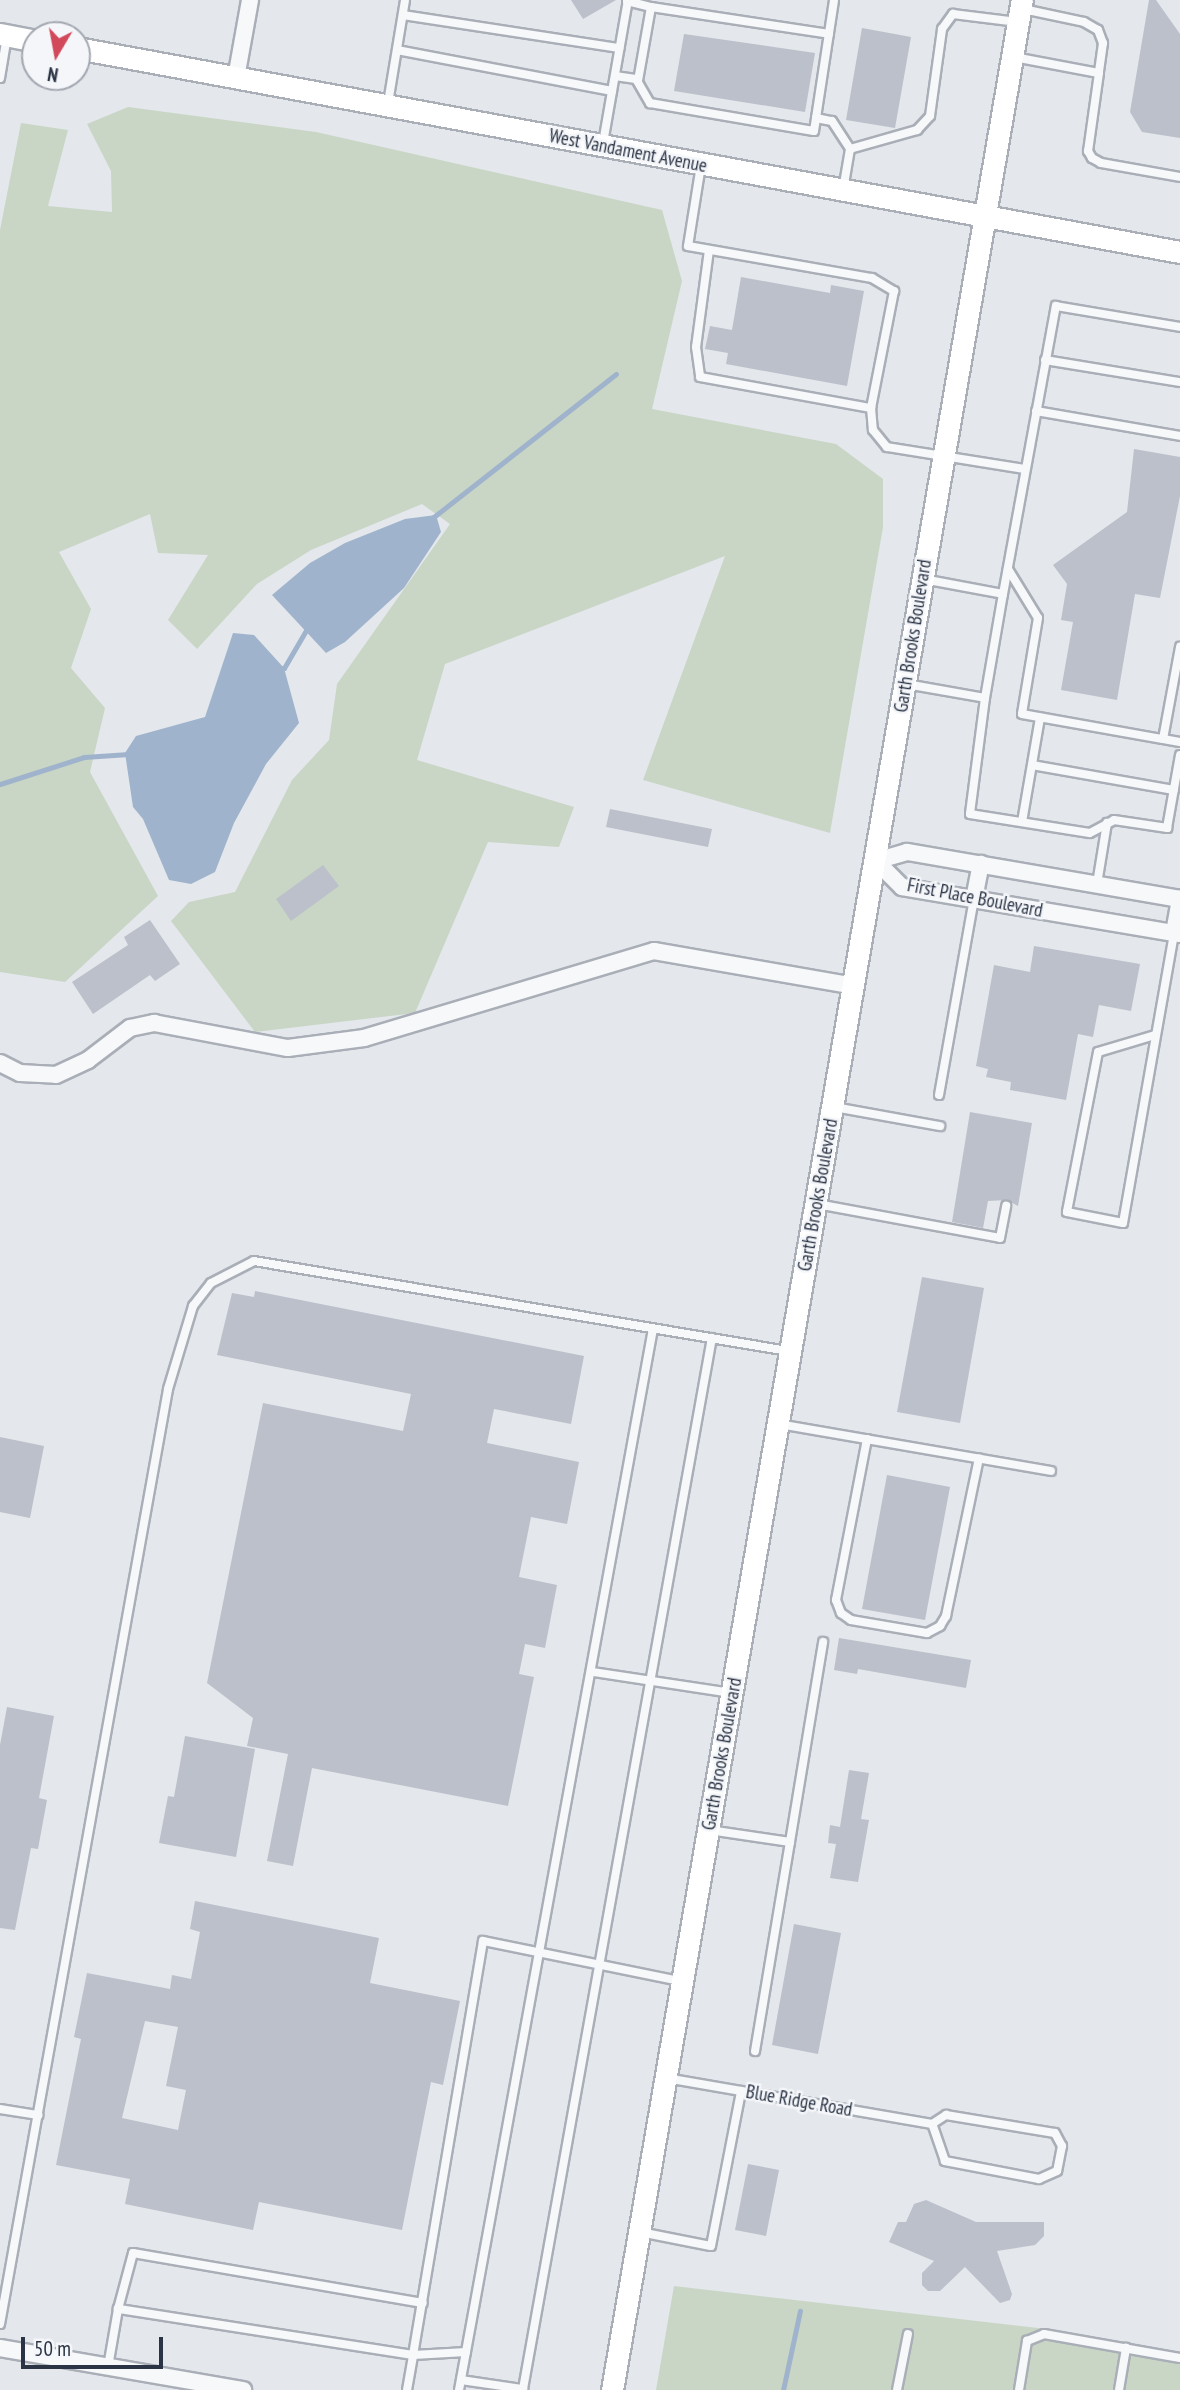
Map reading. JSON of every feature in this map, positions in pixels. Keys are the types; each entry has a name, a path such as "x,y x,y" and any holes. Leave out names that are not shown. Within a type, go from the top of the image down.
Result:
{"street":[{"path":"236,78 250,0"},
{"name":"Garth Brooks Boulevard","path":"612,2390 1020,10"},
{"name":"West Vandament Avenue","path":"91,51 983,218 1180,252"},
{"name":"First Place Boulevard","path":"1177,934 902,887 876,861 907,852 1180,899"},
{"path":"974,899 981,864"},
{"path":"1177,934 1180,899"},
{"path":"0,1063 20,1073 56,1075 88,1060 130,1028 154,1023 288,1048 364,1038 654,951 854,986"},
{"path":"0,2348 243,2390"}],"lane":[{"path":"387,106 405,0"},
{"path":"651,7 638,81 650,103 814,131 834,0"},
{"path":"602,146 628,1 651,7 829,34"},
{"path":"850,149 917,130 930,116 942,29 953,14 1020,10 1084,22 1098,30 1103,43 1088,150 1092,158 1101,163 1180,177"},
{"path":"403,15 620,48"},
{"path":"0,78 4,35"},
{"path":"397,50 612,91"},
{"path":"1012,57 1098,73"},
{"path":"615,76 638,81"},
{"path":"816,118 832,121 850,149 843,191"},
{"path":"701,165 688,246 872,278 894,291 871,408 873,430 887,447 1025,469"},
{"path":"709,250 696,347 700,377 871,408"},
{"path":"1180,327 1056,306 1025,469 967,810 1090,833 1114,820 1167,828 1180,754"},
{"path":"1045,360 1180,382"},
{"path":"1036,411 1180,436"},
{"path":"1008,569 1038,618 1021,713 1180,742"},
{"path":"923,579 1003,594"},
{"path":"1163,739 1180,647"},
{"path":"905,684 985,698"},
{"path":"1021,822 1040,718"},
{"path":"1032,765 1174,790"},
{"path":"1097,884 1107,823"},
{"path":"939,1095 974,899"},
{"path":"1155,1035 1098,1052 1067,1212 1123,1223 1155,1035 1177,934"},
{"path":"834,1107 940,1126"},
{"path":"817,1204 1000,1238 1006,1206"},
{"path":"0,2324 168,1388 193,1306 211,1283 254,1261 791,1352"},
{"path":"459,2390 538,1952 593,1672 653,1329"},
{"path":"461,2380 523,2389 648,1680 712,1338"},
{"path":"779,1424 1051,1471"},
{"path":"867,1439 836,1600 841,1614 851,1620 927,1633 946,1616 979,1458"},
{"path":"755,2051 823,1642"},
{"path":"593,1672 732,1693"},
{"path":"709,1829 790,1842"},
{"path":"407,2390 482,1941 683,1981"},
{"name":"Blue Ridge Road","path":"666,2078 932,2124"},
{"path":"639,2232 711,2246 741,2091"},
{"path":"0,2109 39,2115"},
{"path":"946,2115 1055,2133 1062,2146 1057,2171 1039,2179 945,2161 932,2124 946,2115"},
{"path":"108,2367 118,2308 132,2253 423,2303"},
{"path":"118,2308 412,2355 466,2352"},
{"path":"897,2390 908,2334"},
{"path":"1019,2390 1027,2341 1044,2334 1180,2358"},
{"path":"1119,2390 1126,2348"}],"green space":[{"path":"128,107 316,132 662,210 682,281 652,409 836,444 883,479 883,527 830,833 643,780 725,556 445,664 417,760 574,807 559,847 488,842 415,1013 255,1032 171,921 189,902 235,892 292,780 329,740 337,684 450,524 422,504 311,550 257,584 197,649 168,620 208,555 158,553 150,514 59,552 91,609 71,668 105,708 90,772 158,896 65,982 0,972 0,230 21,123 68,130 48,206 112,212 111,171 87,124"},
{"path":"674,2286 1038,2328 1180,2352 1180,2390 656,2390"}],"water":[{"path":"436,515 441,532 404,588 345,642 326,653 272,595 310,563 345,543 405,519"},
{"path":"233,633 254,635 284,668 299,723 266,764 234,823 215,872 191,884 169,880 143,819 133,807 125,753 136,736 205,717"}],"building":[{"path":"571,0 616,0 583,19"},
{"path":"1149,0 1156,0 1180,34 1180,138 1142,132 1130,112"},
{"path":"862,28 911,37 895,128 846,120"},
{"path":"684,34 815,53 805,112 674,91"},
{"path":"741,277 830,293 831,285 864,291 847,386 726,364 728,353 705,349 710,326 732,330"},
{"path":"1134,449 1180,457 1180,496 1160,598 1135,594 1117,700 1061,690 1073,622 1061,620 1067,584 1053,565 1127,512"},
{"path":"610,809 712,829 708,847 606,827"},
{"path":"323,865 339,886 291,921 276,899"},
{"path":"150,920 180,964 155,981 150,975 93,1014 72,982 128,945 124,937"},
{"path":"1034,946 1140,964 1131,1011 1099,1005 1093,1037 1078,1034 1066,1100 1010,1090 1011,1082 986,1077 988,1069 976,1066 994,965 1030,972"},
{"path":"970,1112 1032,1123 1018,1206 1007,1200 988,1201 983,1228 952,1222"},
{"path":"922,1277 984,1288 960,1423 897,1412"},
{"path":"255,1291 584,1356 571,1424 494,1409 487,1443 579,1462 567,1524 531,1517 519,1577 557,1585 545,1648 525,1644 519,1674 534,1677 508,1806 312,1768 293,1866 267,1861 288,1754 247,1746 253,1718 207,1683 263,1403 403,1431 411,1394 217,1355 232,1293 254,1297"},
{"path":"0,1437 44,1446 30,1518 0,1512"},
{"path":"887,1475 950,1487 925,1620 862,1609"},
{"path":"839,1638 971,1660 966,1688 858,1669 857,1674 834,1670"},
{"path":"7,1707 54,1716 39,1798 47,1800 38,1849 31,1848 15,1930 0,1928 0,1745"},
{"path":"185,1736 255,1749 236,1857 159,1843 168,1796 174,1797"},
{"path":"849,1770 869,1773 861,1819 869,1820 858,1882 830,1878 836,1844 828,1843 830,1825 840,1827"},
{"path":"195,1901 379,1938 370,1983 460,2001 443,2085 431,2082 402,2230 259,2202 253,2230 125,2204 130,2179 56,2165 81,2039 74,2037 87,1973 170,1989 172,1975 191,1979 200,1932 190,1929","holes":["145,2021 178,2027 166,2086 186,2090 178,2130 122,2118"]},
{"path":"794,1924 841,1933 818,2054 772,2045"},
{"path":"748,2164 779,2170 766,2236 735,2230"},
{"path":"926,2200 976,2222 1044,2222 1044,2236 1035,2245 997,2251 1012,2294 1010,2300 1000,2303 965,2267 940,2291 928,2291 922,2285 922,2273 934,2261 889,2242 898,2222 906,2222 914,2204"}],"waterway":[{"path":"431,519 616,374"},
{"path":"279,668 284,668 308,627"},
{"path":"0,784 84,757 129,754"},
{"path":"783,2390 800,2311"}]}
